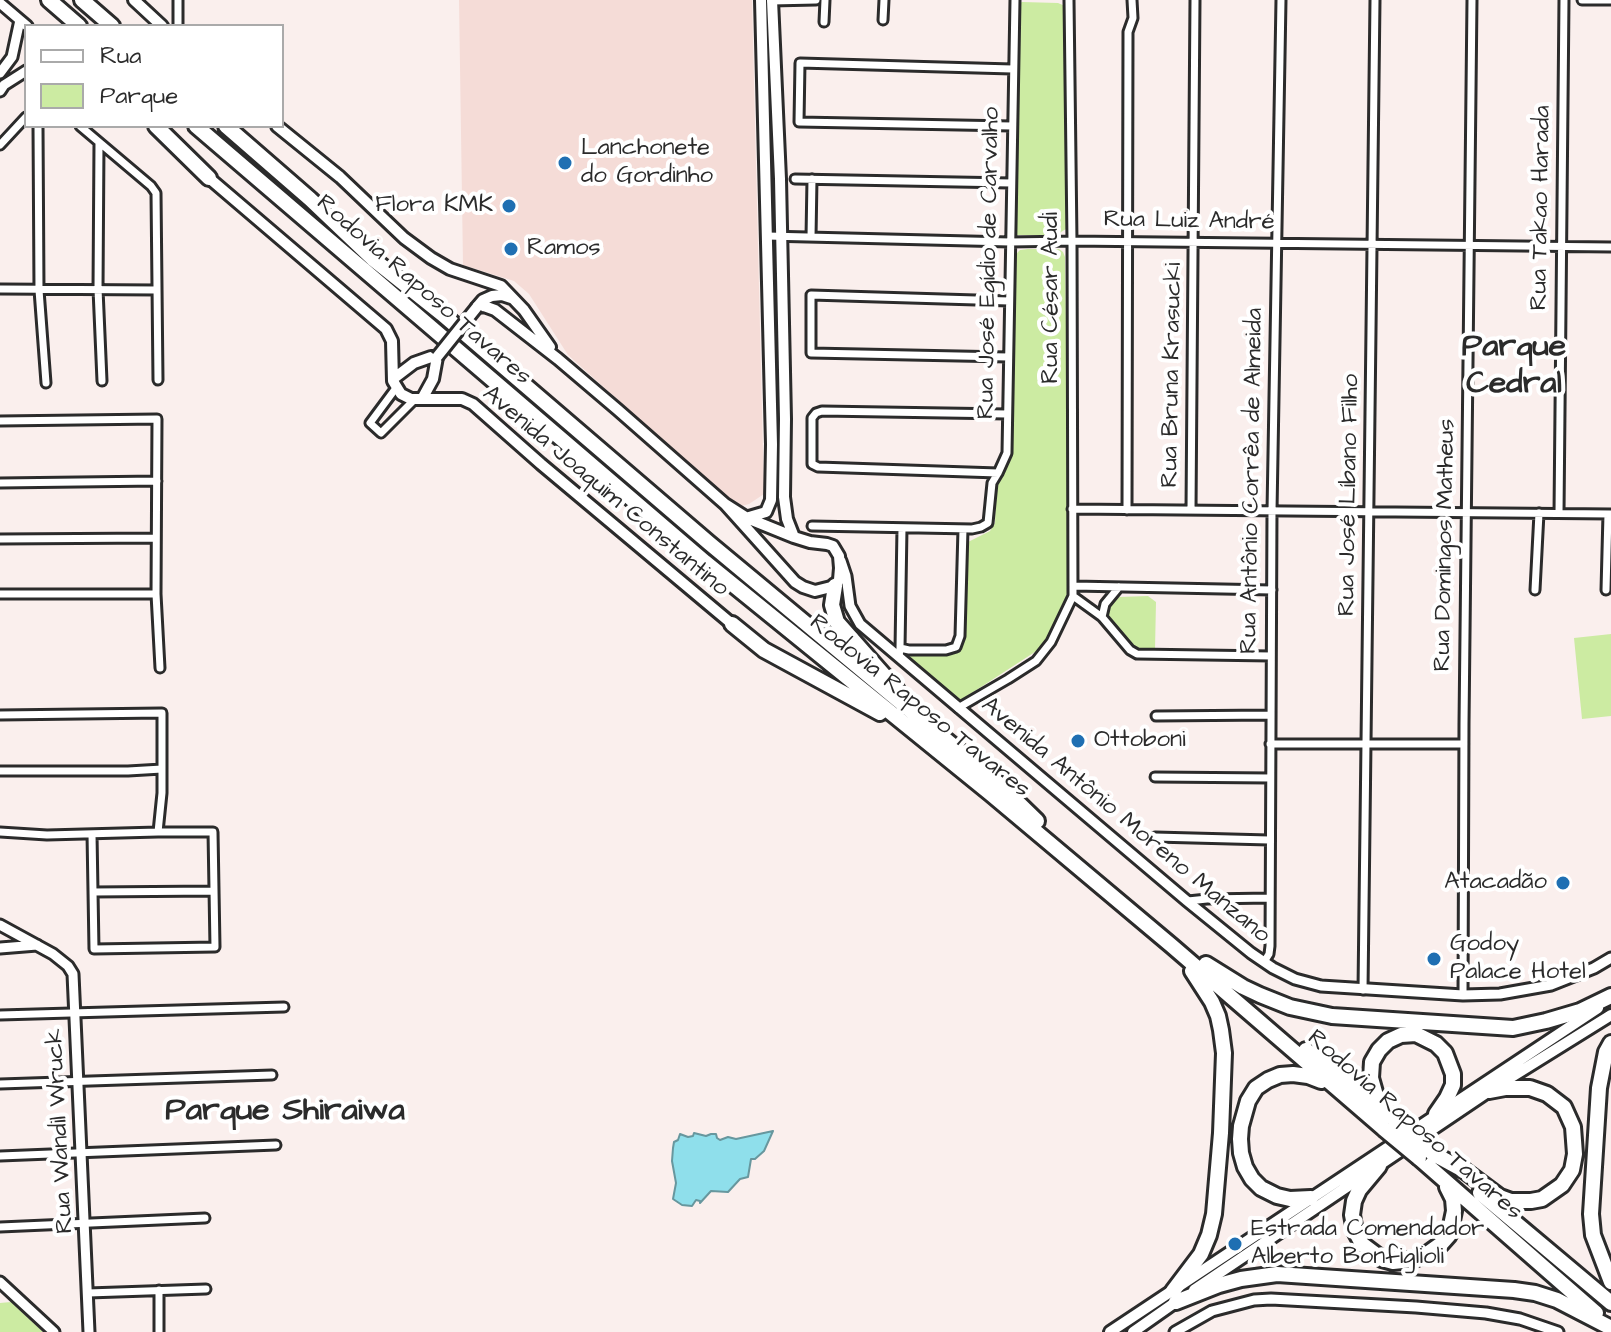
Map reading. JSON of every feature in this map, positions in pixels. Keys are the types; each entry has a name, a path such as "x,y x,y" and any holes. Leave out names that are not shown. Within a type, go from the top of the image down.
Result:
{"highway":[{"path":"49,0 77,24"},
{"path":"82,0 110,24"},
{"path":"94,0 117,24"},
{"path":"158,128 209,178"},
{"name":"Rodovia Raposo Tavares","path":"198,128 705,562 933,738 999,784 1033,818 1275,1025 1380,1110 1390,1126"},
{"name":"Rodovia Raposo Tavares","path":"228,128 373,259 442,314 721,553 1337,1089 1390,1126 1611,1303"},
{"path":"835,586 832,605 837,622 933,738"},
{"path":"732,624 764,650 933,738"},
{"path":"1172,946 1212,1002 1218,1016 1224,1053 1214,1214 1201,1254 1175,1296"},
{"path":"1206,964 1260,995 1290,1007 1332,1016 1513,1028 1580,1011 1611,998"},
{"path":"1380,1110 1371,1078 1372,1062 1388,1041 1401,1035 1416,1034 1436,1044 1445,1053 1453,1074 1453,1085 1436,1114"},
{"path":"1611,1043 1606,1052 1599,1088 1591,1220 1593,1235 1611,1282"},
{"path":"1311,1198 1277,1196 1252,1179 1245,1167 1240,1139 1244,1112 1256,1088 1280,1075 1308,1076 1337,1089"},
{"path":"1426,1156 1465,1171 1500,1197 1511,1201 1542,1199 1562,1185 1572,1170 1575,1154 1573,1127 1564,1107 1547,1094 1530,1088 1489,1091"},
{"name":"Rodovia Raposo Tavares","path":"1426,1156 1442,1178 1611,1327"},
{"path":"1379,1166 1356,1194 1353,1223 1362,1244 1375,1255 1393,1262 1412,1260 1427,1254 1449,1235 1453,1199 1442,1178"},
{"path":"1175,1296 1277,1274 1514,1290 1557,1300 1611,1327"}],"main road":[{"path":"134,0 160,24"},
{"path":"766,1 780,179 784,497 787,519 794,537"},
{"path":"747,518 766,512 771,500 766,1"},
{"path":"279,128 340,177 404,238 431,258 450,269 501,286 524,310 558,359"},
{"path":"209,178 386,329 392,341 394,383 404,396 418,399 433,379 437,357 483,300 497,295 513,300"},
{"path":"477,307 495,310 558,359 725,504 795,582 815,591 835,586 840,576 837,550 747,518 725,504"},
{"path":"394,383 414,363 437,357"},
{"name":"Avenida Joaquim Constantino","path":"418,399 462,399 473,404 732,624"},
{"path":"1133,1332 1175,1296 1311,1198 1611,998"},
{"path":"1110,1332 1175,1296 1611,1015"}],"street":[{"path":"178,0 178,24"},
{"path":"766,1 816,0"},
{"path":"824,22 825,0"},
{"path":"883,20 884,0"},
{"name":"Rua José Egídio de Carvalho","path":"963,529 988,523 992,483 1007,453 1015,0"},
{"name":"Rua César Audi","path":"958,708 1036,661 1051,642 1073,596 1069,0"},
{"path":"1127,510 1128,32 1133,18 1132,0"},
{"name":"Rua Bruna Krasucki","path":"1191,510 1195,0"},
{"name":"Rua Antônio Corrêa de Almeida","path":"1264,962 1270,946 1272,511 1281,0"},
{"name":"Rua José Líbano Filho","path":"1363,990 1375,0"},
{"name":"Rua Domingos Matheus","path":"1463,995 1472,0"},
{"name":"Rua Takao Harada","path":"1559,513 1564,0"},
{"path":"1582,0 1611,0"},
{"path":"0,3 24,23 12,57 0,73"},
{"path":"1012,69 800,63 799,122 1012,126"},
{"path":"0,91 24,72"},
{"path":"0,145 24,119"},
{"path":"38,128 39,290 46,383"},
{"path":"82,128 156,193 158,380"},
{"path":"148,128 209,178"},
{"path":"99,143 98,289 102,381"},
{"path":"795,179 1011,183"},
{"path":"811,237 812,179"},
{"name":"Rua Luiz André","path":"767,236 1010,242 1611,247"},
{"path":"0,289 157,290"},
{"path":"1008,357 811,353 811,295 1009,301"},
{"path":"394,383 370,423 381,433 418,399"},
{"path":"998,473 818,467 812,464 812,418 822,411 1007,414"},
{"path":"0,421 157,419 156,594 160,668"},
{"path":"0,483 157,481"},
{"path":"1072,509 1609,514 1606,590"},
{"path":"1535,590 1539,513"},
{"path":"812,526 963,529 960,636 956,647 900,652 902,528"},
{"path":"0,539 156,538"},
{"name":"Avenida Antônio Moreno Manzano","path":"839,556 846,576 850,606 860,624 900,652 958,708 1187,901 1264,962 1295,979 1321,986 1363,990 1500,994 1551,985 1611,958"},
{"path":"1074,586 1272,590"},
{"path":"1102,617 1105,604 1119,587"},
{"path":"0,594 156,594"},
{"path":"1073,596 1102,617 1137,654 1271,656"},
{"path":"0,715 162,713 158,832"},
{"path":"1156,716 1270,715"},
{"path":"1270,744 1464,744"},
{"path":"0,771 162,769"},
{"path":"1155,777 1270,778"},
{"path":"0,832 47,835 158,832 213,832 215,947 94,949 92,834"},
{"path":"1155,837 1269,840"},
{"path":"93,892 214,891"},
{"path":"1187,901 1269,898"},
{"name":"Rua Wandil Wruck","path":"0,925 53,954 73,974 89,1332"},
{"path":"0,948 37,945"},
{"path":"0,1015 284,1007"},
{"path":"0,1084 272,1075"},
{"path":"0,1156 276,1145"},
{"path":"0,1227 205,1218"},
{"path":"2,1286 54,1332"},
{"path":"88,1293 206,1289"},
{"path":"159,1290 159,1332"},
{"path":"1175,1332 1212,1311 1254,1300 1271,1299 1486,1313 1520,1319 1558,1332"}],"shaded area":[{"path":"459,0 752,0 764,494 749,504 738,507 728,499 568,355 529,294 514,281 463,265"}],"green space":[{"path":"1022,2 1065,6 1066,229 1056,235 1014,235 1016,5"},
{"path":"1059,249 1065,257 1070,593 1041,648 961,700 910,660 910,656 952,654 964,641 966,543 990,531 995,523 996,487 1011,458 1014,256 1020,250"},
{"path":"1148,596 1156,602 1153,653 1136,648 1108,616 1109,605 1119,597"},
{"path":"1611,634 1611,716 1582,719 1574,638"},
{"path":"11,1302 43,1332 0,1332 0,1303"}],"water":[{"path":"773,1131 764,1151 751,1159 748,1177 740,1179 728,1192 711,1191 700,1203 696,1200 692,1206 682,1205 673,1199 676,1183 673,1148 680,1134 688,1137 694,1133 706,1136 716,1134 720,1140"}],"place":[{"name":"Lanchonete do Gordinho","path":"565,163"},
{"name":"Flora KMK","path":"509,206"},
{"name":"Ramos","path":"511,249"},
{"name":"Ottoboni","path":"1078,741"},
{"name":"Atacadão","path":"1563,883"},
{"name":"Godoy Palace Hotel","path":"1434,959"},
{"name":"Estrada Comendador Alberto Bonfiglioli","path":"1235,1244"}],"district":[{"name":"Parque Cedral","path":"1514,366"},
{"name":"Parque Shiraiwa","path":"285,1112"}]}
